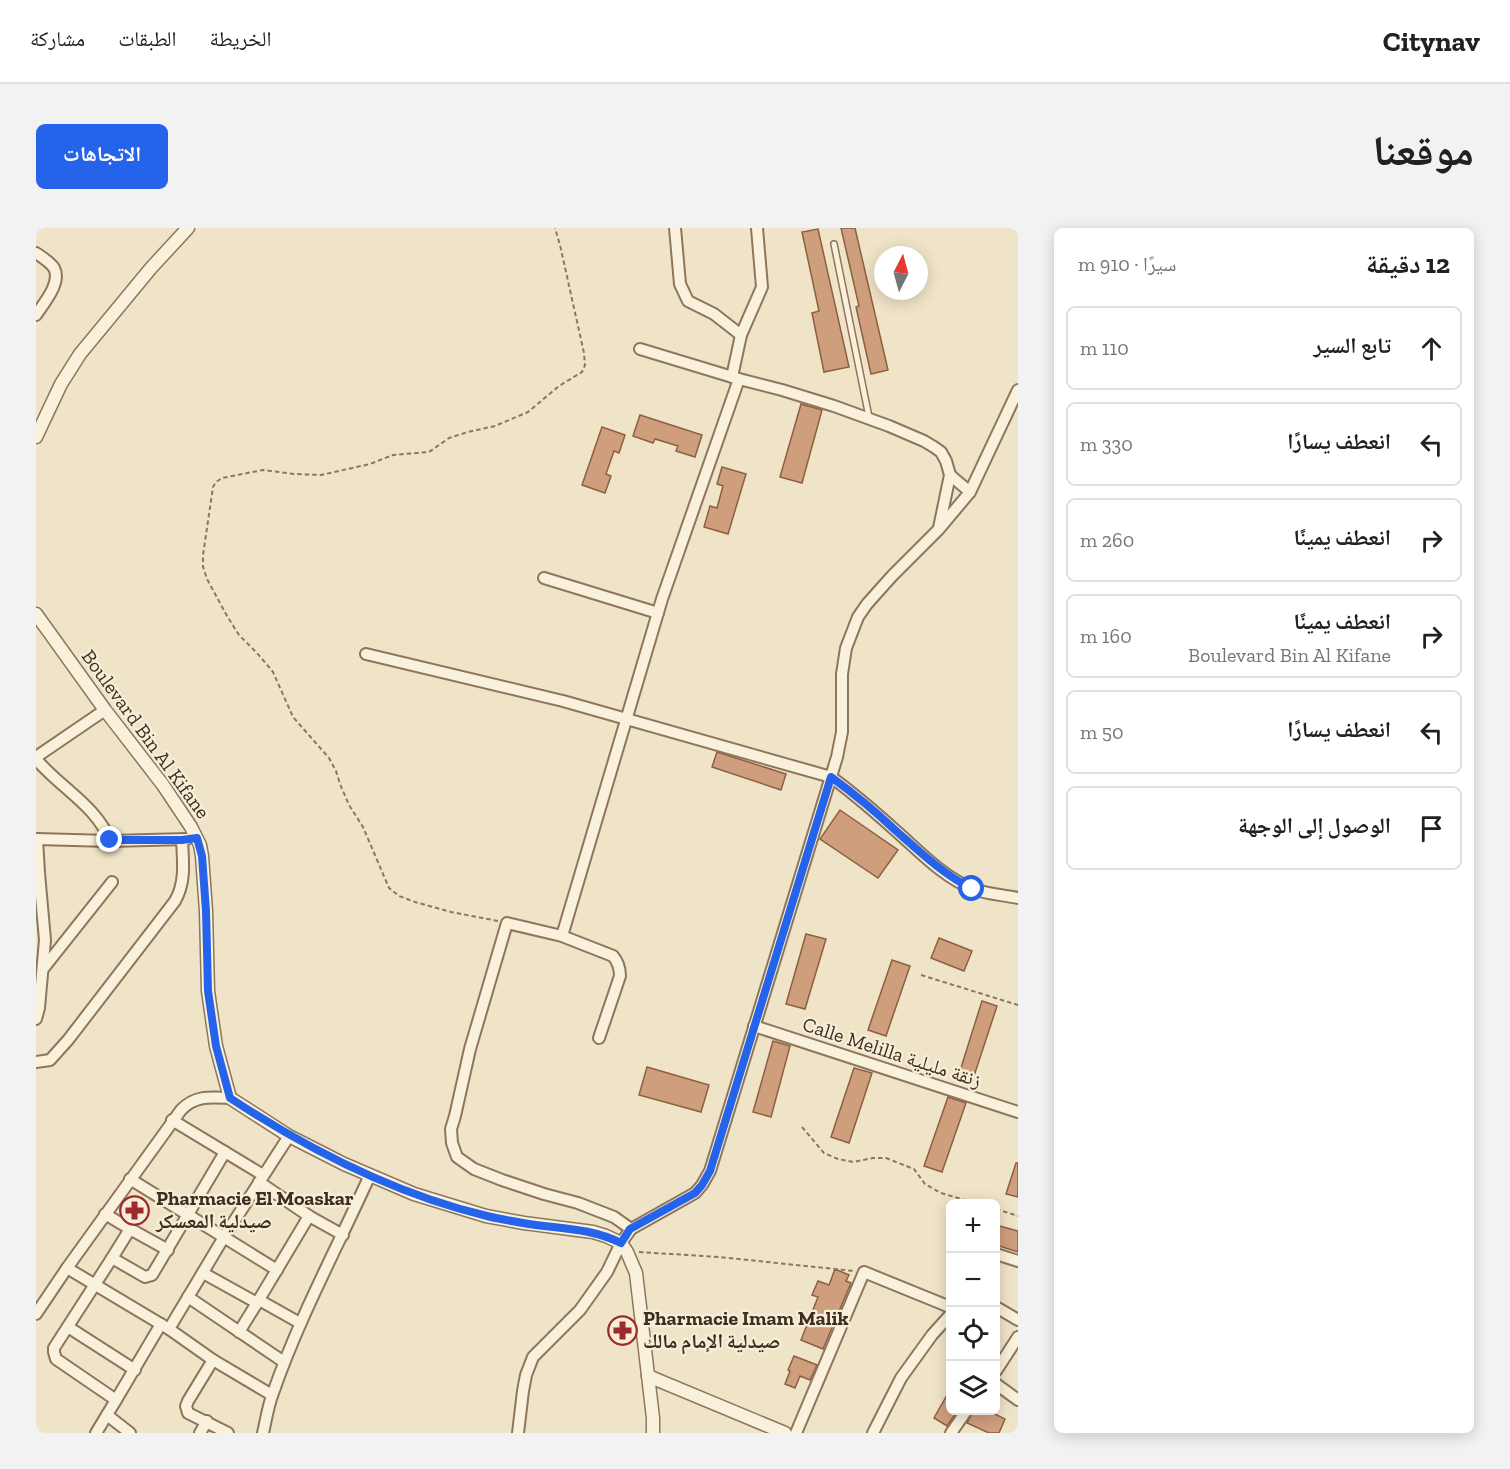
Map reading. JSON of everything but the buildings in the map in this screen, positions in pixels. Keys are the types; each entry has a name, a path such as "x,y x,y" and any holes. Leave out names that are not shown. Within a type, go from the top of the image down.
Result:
{"street":[{"path":"36,437 61,384 80,354 151,268 188,228"},
{"path":"675,228 680,284 688,301 714,314 741,335"},
{"path":"562,936 658,613 735,378 741,335 762,287 758,228"},
{"path":"36,253 53,266 56,275 52,289 36,315"},
{"path":"640,349 782,390 870,419 934,447 941,452 950,475 939,528"},
{"path":"518,1433 522,1391 533,1357 580,1310 624,1247 630,1229 695,1193 710,1171 837,757 842,732 842,674 846,648 858,617 892,576 970,492 1018,390"},
{"path":"950,475 970,492"},
{"path":"544,578 658,613"},
{"name":"Boulevard Bin Al Kifane","path":"36,614 105,710 163,785 197,838 202,856 206,911 208,991 216,1046 230,1098"},
{"path":"366,654 563,701 831,777 953,879 980,891 1018,898"},
{"path":"105,710 36,758 45,770 100,820 110,840"},
{"path":"36,1019 45,940 37,839 182,840 197,838"},
{"path":"36,1062 50,1060 68,1040 175,901 181,891 183,878 182,840"},
{"path":"42,969 112,882"},
{"path":"599,1038 620,976 618,964 613,956 562,936 507,923 470,1049 451,1129 452,1143 457,1157 474,1169 606,1213 630,1229"},
{"name":"Calle Melilla زنقة مليلية","path":"754,1026 1018,1112"},
{"path":"36,1314 172,1120 193,1100 230,1098 289,1136 344,1164 414,1194 486,1216 593,1232 606,1236 624,1247 636,1273 653,1433"},
{"path":"172,1120 225,1152 309,1216 343,1235"},
{"path":"96,1433 135,1370 188,1297 289,1136"},
{"path":"112,1258 145,1277 152,1275 225,1152"},
{"path":"263,1433 272,1395 300,1323 370,1175"},
{"path":"130,1179 277,1270"},
{"path":"105,1214 168,1250"},
{"path":"239,1332 309,1216"},
{"path":"116,1400 56,1359 54,1348 130,1229"},
{"path":"1000,1255 1018,1261"},
{"path":"67,1268 272,1395"},
{"path":"796,1433 864,1272 946,1305"},
{"path":"203,1273 300,1323"},
{"path":"188,1297 284,1362"},
{"path":"1000,1309 1018,1320"},
{"path":"873,1433 901,1378 932,1335 946,1320"},
{"path":"68,1327 135,1370"},
{"path":"1000,1365 1018,1337"},
{"path":"213,1360 186,1406 188,1413 228,1433"},
{"path":"648,1376 760,1428 785,1433"},
{"path":"1000,1387 1018,1400"},
{"path":"107,1415 130,1433"},
{"path":"953,1432 964,1415"},
{"path":"200,1433 207,1421"}],"lane":[{"path":"834,244 870,419"}],"path":[{"path":"507,923 415,902 399,896 389,888 363,827 344,794 329,758 294,717 273,672 239,635 227,616 207,579 203,567 203,555 213,487 222,478 263,470 321,475 370,464 393,455 429,452 448,438 495,426 528,412 560,386 582,372 585,365 584,353 555,228"},
{"path":"921,975 1018,1005"},
{"path":"802,1127 824,1153 853,1162 886,1158 914,1168 925,1184 941,1193 963,1199"},
{"path":"1000,1210 1018,1216"},
{"path":"624,1247 864,1272"}],"place":[{"name":"Pharmacie El Moaskar صيدلية المعسكر","path":"135,1210"},
{"name":"Pharmacie Imam Malik صيدلية الإمام مالك","path":"622,1330"}],"route":[{"path":"110,840 197,838 202,856 211,1016 216,1046 230,1098 289,1136 344,1164 414,1194 486,1216 593,1232 621,1243 630,1229 695,1193 710,1171 831,777 919,852 953,879 972,889"}]}
